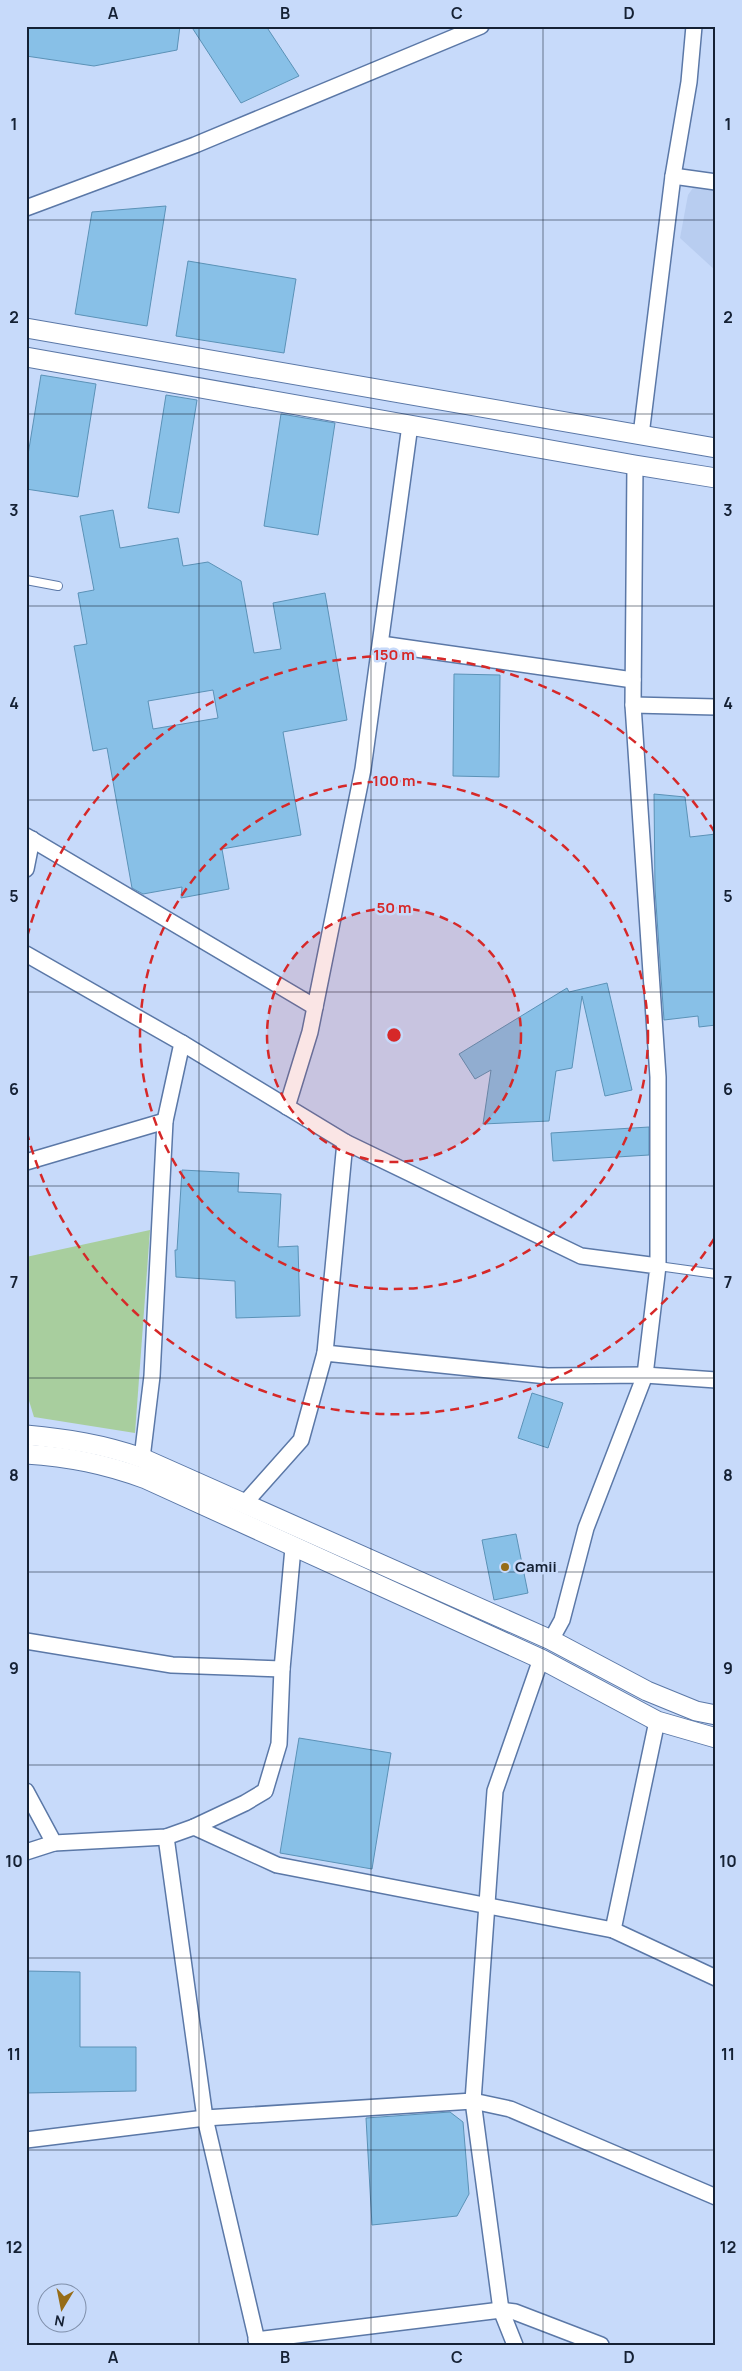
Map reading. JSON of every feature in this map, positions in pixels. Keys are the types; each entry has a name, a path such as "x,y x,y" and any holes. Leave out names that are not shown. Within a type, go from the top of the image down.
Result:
{"street":[{"path":"515,2345 501,2310 473,2102 486,1904 495,1791 541,1659 562,1620 586,1528 645,1375 658,1266 658,1077 633,705 635,465 641,435 673,176 689,82 694,26"},
{"path":"26,208 195,145 476,27"},
{"path":"673,176 716,182"},
{"path":"26,328 716,448"},
{"path":"26,356 716,478"},
{"path":"287,1107 310,1032 363,769 410,425"},
{"path":"380,644 633,680"},
{"path":"633,705 716,707"},
{"path":"26,869 29,837 315,1007"},
{"path":"26,954 182,1043 345,1142 581,1256 658,1266"},
{"path":"142,1458 152,1376 165,1121 182,1043"},
{"path":"26,1162 165,1121"},
{"path":"244,1504 301,1440 325,1353 345,1142"},
{"path":"325,1353 547,1376 645,1375 716,1380"},
{"path":"26,1435 77,1440 110,1446 142,1458 552,1640 647,1691 696,1711 716,1715"},
{"path":"26,1454 75,1458 99,1463 129,1473 541,1659 657,1721 716,1738"},
{"path":"26,1852 54,1843 166,1837 194,1827 245,1803 265,1791 279,1744 282,1669 293,1548"},
{"path":"26,1641 172,1665 282,1669"},
{"path":"613,1930 657,1721"},
{"path":"26,1791 30,1802 54,1843"},
{"path":"194,1827 277,1865 613,1930 716,1978"},
{"path":"166,1837 205,2118 257,2342 501,2310 515,2312 600,2345"},
{"path":"26,2140 205,2118 473,2102 510,2109 716,2197"}],"lane":[{"path":"26,580 58,586"},
{"path":"658,1266 716,1274"}],"shaded area":[{"path":"695,185 716,187 716,271 680,238 688,195"}],"green space":[{"path":"150,1230 135,1433 34,1417 26,1391 26,1257"}],"building":[{"path":"26,26 180,26 177,50 94,66 26,56"},
{"path":"191,26 266,26 299,76 241,103"},
{"path":"166,206 147,326 75,314 92,212"},
{"path":"188,261 296,279 284,353 176,336"},
{"path":"41,375 96,384 78,497 26,489 26,467"},
{"path":"166,395 197,400 179,513 148,508"},
{"path":"281,414 335,423 318,535 264,526"},
{"path":"113,510 120,548 178,538 183,566 208,562 241,581 254,653 281,649 273,603 325,593 347,720 283,732 301,835 222,849 229,889 181,898 182,887 143,894 132,888 107,748 93,751 74,646 87,644 78,593 94,590 80,516","holes":["213,690 218,718 153,729 148,701"]},
{"path":"454,674 500,675 499,777 453,776"},
{"path":"654,794 685,797 690,837 716,834 716,1025 699,1027 698,1016 664,1020 655,889"},
{"path":"607,983 632,1090 605,1096 582,996 572,1068 556,1071 549,1121 483,1124 491,1070 475,1079 459,1054 567,988 569,992"},
{"path":"649,1127 649,1155 553,1161 551,1133"},
{"path":"182,1170 239,1173 238,1192 281,1194 278,1247 298,1246 300,1316 236,1318 235,1281 176,1277 175,1250 177,1250"},
{"path":"532,1393 563,1403 548,1448 518,1438"},
{"name":"Camii","path":"516,1534 528,1593 494,1600 482,1540"},
{"path":"299,1738 391,1753 372,1869 280,1853"},
{"path":"26,1971 80,1972 80,2047 136,2047 136,2091 26,2093"},
{"path":"450,2112 463,2122 469,2194 457,2216 372,2225 366,2118"}],"place":[{"name":"Camii","path":"505,1567"}]}
